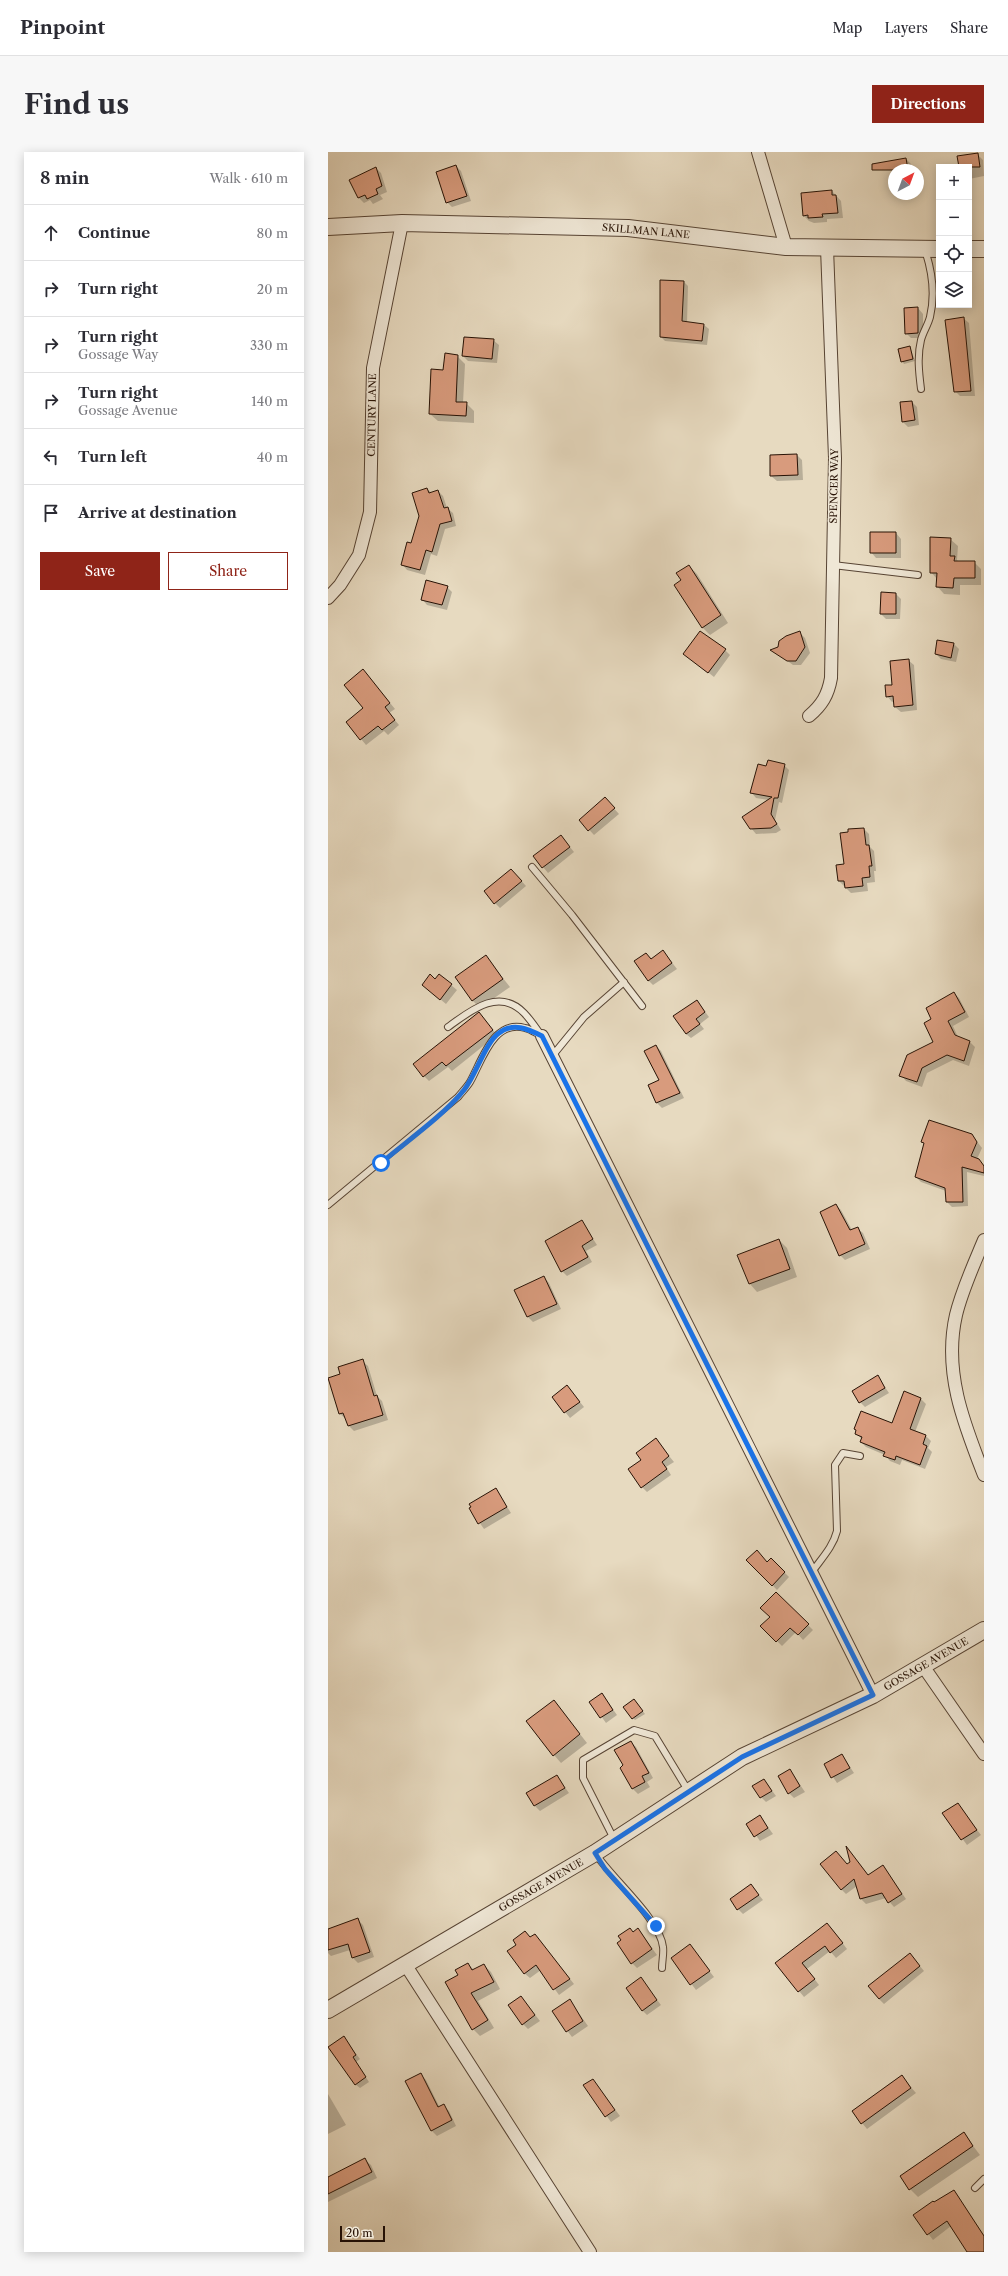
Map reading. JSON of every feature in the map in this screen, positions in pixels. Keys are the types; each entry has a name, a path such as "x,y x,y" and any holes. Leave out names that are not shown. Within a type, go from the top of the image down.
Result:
{"street":[{"path":"758,152 786,247"},
{"name":"SKILLMAN LANE","path":"328,227 402,223 628,228 786,247 932,249"},
{"name":"CENTURY LANE","path":"328,598 340,585 359,556 370,512 373,368 402,223"},
{"name":"SPENCER WAY","path":"809,716 820,706 829,692 832,634 835,458 827,248"},
{"path":"972,249 984,249"},
{"path":"542,1036 553,1055 873,1695"},
{"path":"984,1240 956,1315 951,1358 961,1416 984,1476"},
{"name":"GOSSAGE AVENUE","path":"328,2010 595,1853 742,1757 873,1695 984,1630"},
{"path":"923,1666 984,1754"},
{"path":"405,1964 590,2252"}],"lane":[{"path":"920,389 918,367 920,347 930,317 932,288 929,262 932,249"},
{"path":"832,566 918,575"},
{"path":"532,867 572,915 642,1006"},
{"path":"553,1055 584,1017 624,982"},
{"path":"448,1028 476,1006 492,1001 512,1005 523,1012 542,1036"},
{"path":"328,1205 458,1097 470,1083 485,1053 499,1033 512,1028 525,1028 542,1036"},
{"path":"812,1572 832,1544 837,1531 835,1465 843,1453 860,1456"},
{"path":"614,1840 583,1778 583,1760 634,1730 655,1736 689,1792"},
{"path":"595,1853 605,1869 656,1926 663,1946 662,1968"},
{"path":"975,2188 984,2179"}],"building":[{"path":"978,153 980,167 972,167 972,164 958,164 957,156"},
{"path":"906,158 907,164 888,164 888,170 872,170 872,164"},
{"path":"456,165 467,196 446,203 436,172"},
{"path":"376,167 382,186 376,189 378,194 367,199 365,195 358,198 349,180"},
{"path":"832,190 832,195 836,195 838,213 822,214 823,217 808,218 808,215 803,216 801,193"},
{"path":"660,280 684,281 682,321 704,324 702,341 660,337"},
{"path":"918,307 918,333 905,334 904,308"},
{"path":"964,317 971,391 954,392 945,320"},
{"path":"464,337 494,339 492,359 462,356"},
{"path":"910,346 913,359 901,362 898,349"},
{"path":"445,353 458,355 456,402 467,402 466,416 429,414 431,369 443,370"},
{"path":"912,401 915,420 902,422 900,402"},
{"path":"797,454 798,475 770,476 770,455"},
{"path":"427,488 429,493 438,490 444,508 448,507 452,521 440,524 432,552 426,550 420,570 401,565 407,542 411,543 419,516 412,493"},
{"path":"870,532 896,532 896,553 870,553"},
{"path":"930,537 951,538 950,556 955,556 954,561 975,561 975,578 954,578 953,588 936,587 937,573 930,573"},
{"path":"689,565 721,615 702,628 674,585 681,580 676,573"},
{"path":"426,580 448,586 442,605 421,600"},
{"path":"881,592 896,593 896,614 880,614"},
{"path":"700,631 726,649 708,673 683,654"},
{"path":"800,631 805,647 796,661 787,661 770,650 778,647 779,641 786,636"},
{"path":"937,640 954,643 951,658 935,654"},
{"path":"909,659 913,705 894,707 893,696 886,697 885,685 892,685 890,661"},
{"path":"363,669 390,703 385,707 395,720 382,730 378,726 360,740 346,722 363,708 344,685"},
{"path":"768,760 785,764 778,798 774,798 771,814 777,824 771,828 750,829 742,817 772,797 750,793 758,764 766,766"},
{"path":"605,797 615,808 588,831 579,820"},
{"path":"864,828 866,845 869,845 872,866 869,866 870,877 862,878 863,886 845,888 844,881 838,881 836,865 844,864 840,833 848,832 848,829"},
{"path":"561,835 570,847 542,868 533,856"},
{"path":"511,869 522,881 494,904 484,891"},
{"path":"663,950 672,963 648,981 634,961 646,953 651,959"},
{"path":"486,955 503,979 472,1001 455,977"},
{"path":"430,974 435,979 439,974 452,984 440,1000 422,985"},
{"path":"954,992 965,1012 948,1021 955,1035 970,1041 964,1061 947,1055 922,1068 917,1082 899,1076 907,1055 933,1042 924,1023 931,1019 926,1008"},
{"path":"697,1000 705,1012 696,1019 700,1024 686,1034 673,1016"},
{"path":"479,1012 493,1030 446,1066 442,1062 423,1077 413,1064"},
{"path":"656,1045 680,1093 656,1103 648,1085 659,1080 644,1051"},
{"path":"929,1120 972,1134 977,1142 971,1156 979,1159 984,1166 984,1173 962,1167 963,1202 946,1202 945,1188 915,1177 924,1143 921,1142"},
{"path":"836,1204 850,1230 858,1227 865,1244 839,1256 820,1212"},
{"path":"582,1220 593,1239 582,1246 588,1257 561,1272 545,1241"},
{"path":"779,1239 790,1269 749,1284 737,1255"},
{"path":"544,1276 557,1304 527,1317 514,1290"},
{"path":"363,1359 374,1396 377,1395 383,1415 348,1426 343,1413 339,1414 328,1378 340,1374 338,1367"},
{"path":"878,1375 885,1388 859,1403 852,1391"},
{"path":"567,1385 580,1402 564,1413 552,1397"},
{"path":"904,1391 921,1398 910,1429 926,1435 923,1444 927,1446 920,1465 896,1456 895,1460 883,1456 885,1452 860,1442 862,1437 855,1434 856,1430 854,1429 861,1411 892,1423"},
{"path":"656,1438 669,1456 662,1462 667,1469 641,1488 628,1469 641,1460 636,1453"},
{"path":"496,1488 507,1507 478,1524 469,1508 471,1507 469,1504"},
{"path":"757,1550 767,1562 771,1558 785,1572 772,1586 746,1560"},
{"path":"776,1592 809,1624 798,1635 790,1628 776,1642 760,1626 770,1617 760,1608"},
{"path":"602,1693 613,1710 600,1718 589,1702"},
{"path":"634,1699 643,1711 632,1719 623,1707"},
{"path":"554,1700 580,1734 553,1756 526,1721"},
{"path":"631,1741 649,1773 642,1776 645,1782 632,1789 620,1768 623,1765 614,1750"},
{"path":"842,1754 850,1768 831,1778 824,1764"},
{"path":"790,1769 800,1786 788,1794 778,1776"},
{"path":"557,1775 565,1788 534,1806 526,1793"},
{"path":"764,1779 772,1791 760,1798 752,1786"},
{"path":"958,1803 977,1830 961,1840 942,1813"},
{"path":"760,1815 768,1828 754,1837 746,1824"},
{"path":"846,1846 868,1875 883,1865 902,1894 888,1903 882,1893 860,1899 854,1879 841,1890 820,1864 836,1851 847,1864 850,1862"},
{"path":"751,1884 759,1895 737,1910 730,1899"},
{"path":"358,1918 370,1952 352,1958 348,1944 328,1950 328,1929"},
{"path":"827,1923 843,1943 830,1953 825,1946 802,1963 815,1979 798,1992 775,1963"},
{"path":"630,1928 633,1932 638,1928 652,1949 631,1964 617,1943 621,1940 618,1936"},
{"path":"525,1931 530,1937 535,1934 570,1979 553,1990 536,1965 524,1974 507,1951 516,1945 513,1940"},
{"path":"690,1944 710,1971 690,1985 671,1958"},
{"path":"910,1953 920,1966 879,1999 868,1986"},
{"path":"468,1963 472,1970 484,1964 494,1982 471,1993 488,2020 472,2030 445,1982 458,1975 455,1970"},
{"path":"641,1977 657,2000 642,2011 626,1988"},
{"path":"521,1996 535,2015 522,2025 508,2005"},
{"path":"570,1999 583,2021 566,2032 552,2011"},
{"path":"344,2036 356,2055 353,2057 366,2077 355,2085 328,2047"},
{"path":"421,2073 438,2107 444,2104 452,2120 431,2131 405,2081"},
{"path":"902,2075 911,2088 861,2124 852,2111"},
{"path":"593,2079 615,2110 605,2117 583,2085"},
{"path":"964,2132 973,2146 909,2190 900,2176"},
{"path":"365,2158 372,2172 328,2194 328,2177"},
{"path":"954,2190 984,2236 984,2252 967,2252 947,2221 927,2235 913,2215 933,2201 934,2202"}],"route":[{"path":"381,1163 458,1097 470,1083 485,1053 499,1033 512,1028 525,1028 542,1036 553,1055 873,1695 742,1757 595,1853 605,1869 656,1926"}]}
